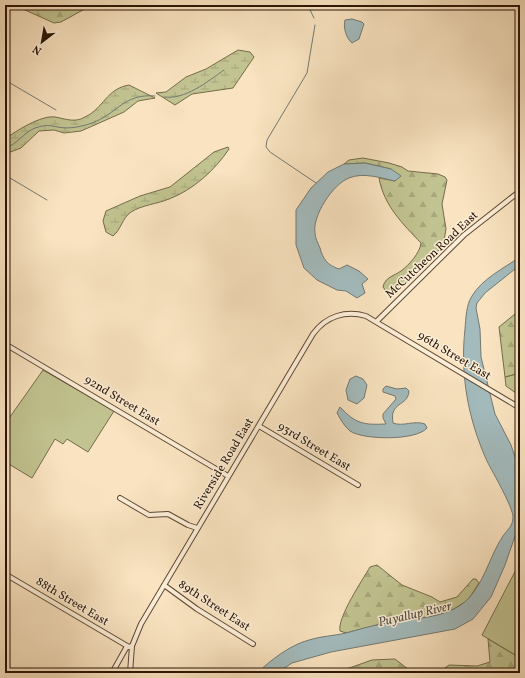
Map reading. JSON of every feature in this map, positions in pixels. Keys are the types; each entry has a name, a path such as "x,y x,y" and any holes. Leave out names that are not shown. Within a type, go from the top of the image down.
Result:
{"street":[{"name":"McCutcheon Road East","path":"377,321 464,235 520,191"},
{"name":"Riverside Road East","path":"130,673 131,646 141,624 314,334 321,325 332,317 344,314 360,314 377,321"},
{"name":"96th Street East","path":"377,321 520,408"},
{"name":"92nd Street East","path":"5,344 228,476"},
{"name":"93rd Street East","path":"259,426 358,485"},
{"path":"120,498 149,515 168,514 188,525 197,528"},
{"name":"88th Street East","path":"5,574 131,646"},
{"name":"89th Street East","path":"164,585 197,610 253,644"},
{"path":"112,673 126,648 131,646"}],"green space":[{"path":"14,5 92,5 61,22 54,23"},
{"path":"238,50 250,52 254,57 233,88 192,94 175,105 156,93 166,92 186,77 206,69"},
{"path":"129,85 155,98 138,101 124,112 81,131 64,133 54,130 39,131 21,148 5,154 5,139 22,128 43,118 49,117 70,120 81,119 97,109 115,90"},
{"path":"228,147 229,149 217,164 195,185 169,199 131,212 113,236 106,232 103,221 106,211 140,196 170,187 214,152"},
{"path":"363,158 389,163 402,167 408,171 438,174 445,177 447,180 442,204 446,229 444,241 440,249 414,277 395,292 388,294 383,287 384,284 390,277 401,271 411,262 419,251 421,243 395,214 385,197 379,178 395,181 391,169 365,163 344,164 349,160"},
{"path":"520,310 520,373 505,377 499,327"},
{"path":"43,370 114,411 88,452 67,439 63,444 55,439 32,478 7,463 5,465 5,424"},
{"path":"520,373 520,396 506,386 505,377"},
{"path":"520,562 520,658 482,635"},
{"path":"377,565 402,585 432,597 440,602 457,597 473,579 476,579 479,583 468,600 452,610 439,615 381,624 346,633 340,631 342,617 351,599 370,567"},
{"path":"488,639 520,658 520,673 438,673 449,665 477,666 490,662"},
{"path":"395,659 413,673 335,673 372,660"}],"water":[{"path":"352,19 364,24 359,39 352,43 344,26 345,20"},
{"path":"365,163 391,169 401,176 395,181 372,176 354,176 343,181 325,201 320,210 315,226 316,239 326,261 331,266 339,269 347,265 359,271 368,279 362,284 365,293 357,298 346,291 337,290 317,280 304,268 296,245 296,210 311,188 328,172 344,164"},
{"path":"520,257 520,265 485,293 477,303 476,308 480,329 481,357 495,414 511,445 520,472 520,522 505,565 491,597 473,619 455,629 331,652 292,663 277,673 257,673 281,654 302,642 377,625 431,616 455,609 465,602 478,586 495,550 511,525 513,517 506,498 480,445 470,413 464,363 467,312 470,300 481,284"},
{"path":"356,376 363,379 367,385 364,398 357,404 348,400 346,390 350,379"},
{"path":"386,386 397,389 406,388 409,391 406,400 396,407 394,411 392,416 393,423 421,423 425,424 427,428 412,435 389,438 366,436 357,434 348,429 337,413 340,407 351,417 360,422 366,424 386,424 383,414 396,399 395,396 383,392 383,389"}],"waterway":[{"path":"305,5 309,8 314,18"},
{"path":"315,25 307,73 267,140 266,147 270,152 316,183"},
{"path":"164,97 180,96 188,93 203,85 224,70"},
{"path":"5,80 56,110"},
{"path":"5,148 35,128 47,126 68,128 86,125 101,119 128,101 144,96 155,96"},
{"path":"5,175 47,200"}],"water label":[{"name":"Puyallup River","path":"415,615"}]}
